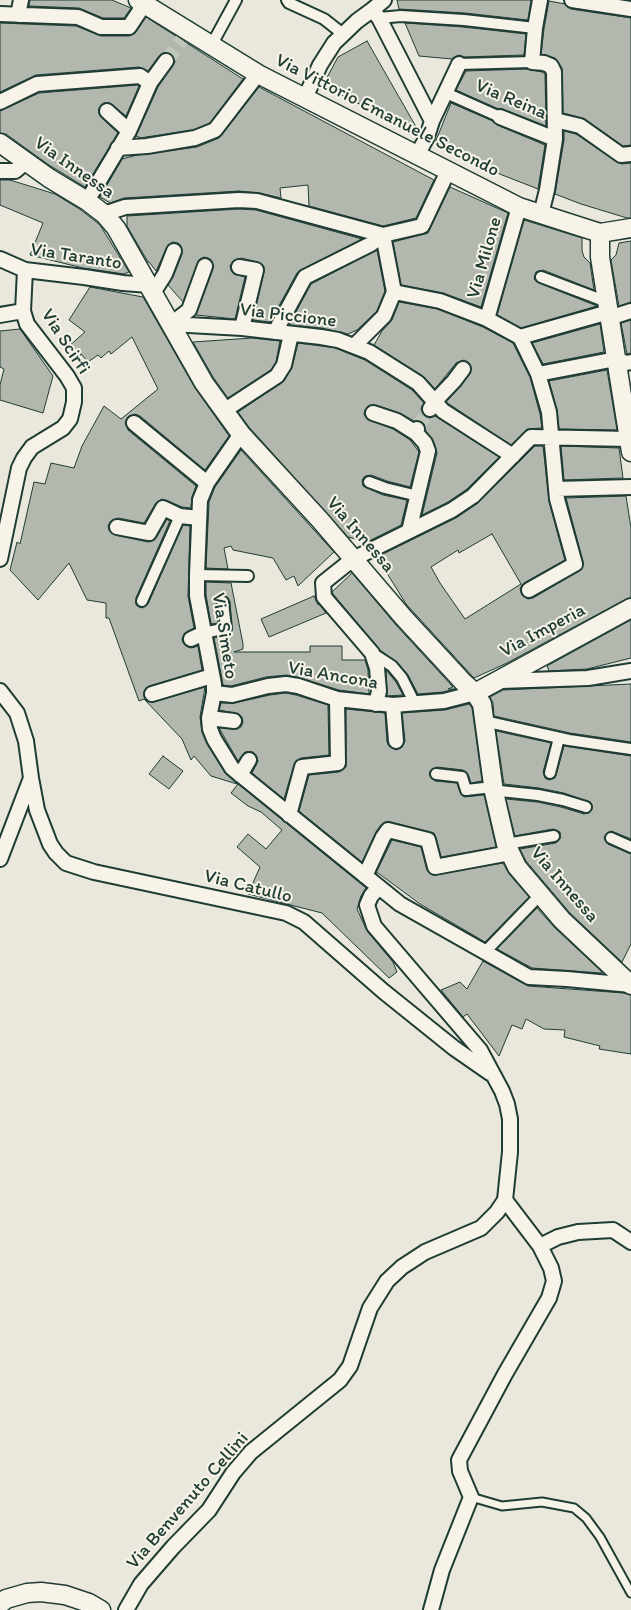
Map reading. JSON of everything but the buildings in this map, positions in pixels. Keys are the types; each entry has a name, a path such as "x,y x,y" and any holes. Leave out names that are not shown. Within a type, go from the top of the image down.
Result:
{"street":[{"path":"18,15 22,0"},
{"path":"211,46 236,0"},
{"path":"287,0 289,3 324,19 343,34"},
{"path":"375,14 384,0"},
{"path":"532,62 540,0"},
{"path":"572,0 589,1 631,9"},
{"path":"0,14 78,18 101,27 129,27 142,2"},
{"name":"Via Vittorio Emanuele Secondo","path":"142,2 185,36 211,46 258,74 519,207 600,233 631,228"},
{"path":"375,14 432,121"},
{"path":"305,98 320,64 334,43 357,21 375,14 464,20 535,28"},
{"path":"87,201 129,131 150,83 166,61"},
{"path":"417,154 427,137 432,121 450,94 459,64 532,62 552,66 554,72 555,139 547,190 540,214"},
{"path":"118,148 147,146 195,138 215,130 258,74"},
{"path":"0,102 37,84 140,76 150,83"},
{"name":"Via Reina","path":"450,94 555,139"},
{"path":"107,111 129,131"},
{"name":"Via Reina","path":"555,120 580,126 621,155 631,154"},
{"name":"Via Innessa","path":"0,143 104,214 116,228 204,383 241,434 320,520 404,618 475,693 482,704 493,790 508,849 517,867 562,920 631,985"},
{"path":"0,171 15,171 27,161"},
{"path":"275,332 305,277 371,244 383,235 422,226 448,171"},
{"path":"104,214 125,207 239,200 257,201 383,235"},
{"name":"Via Milone","path":"487,319 519,207"},
{"path":"415,704 402,678 392,666 372,653 324,597 323,582 353,559 452,510 472,496 532,437 552,437 630,446 623,361 609,311 600,257 600,233"},
{"path":"354,346 384,316 394,292 383,235"},
{"path":"151,289 165,274 174,251"},
{"name":"Via Taranto","path":"0,259 25,270 84,277 151,289"},
{"path":"171,324 189,310 205,266"},
{"path":"239,267 256,270 242,328"},
{"name":"Via Scirfi","path":"0,559 19,468 32,447 63,428 70,419 74,402 74,388 67,376 27,324 23,311 25,270"},
{"path":"541,277 609,311"},
{"path":"394,292 440,301 487,319 520,337 538,374 548,412 552,437 557,499 575,564 529,590"},
{"path":"0,315 23,311"},
{"path":"520,337 609,311 631,311"},
{"name":"Via Piccione","path":"171,324 242,328 330,339 354,346 369,352 418,383 432,405 513,456"},
{"path":"225,410 277,376 284,365 291,334"},
{"path":"538,374 623,361"},
{"path":"432,405 464,369"},
{"path":"373,413 397,421 416,431 425,443 428,451 409,531"},
{"path":"134,423 206,483"},
{"name":"Via Simeto","path":"241,434 206,483 200,500 197,575 197,596 214,693 209,718 210,729 232,768 400,904 529,977 631,985"},
{"path":"369,482 418,496"},
{"path":"556,489 631,487"},
{"path":"117,527 149,533 163,508 180,516 199,518"},
{"path":"142,601 180,516"},
{"path":"197,575 248,576"},
{"path":"191,639 204,633 226,628 222,602"},
{"name":"Via Imperia","path":"475,693 631,608"},
{"path":"372,653 378,668 379,690 376,704"},
{"path":"495,681 588,678 631,671"},
{"path":"152,694 212,676"},
{"name":"Via Ancona","path":"214,693 232,695 268,686 286,684 337,699 393,705 444,701 475,693"},
{"path":"0,691 17,713 26,741 30,778 0,859"},
{"path":"289,815 302,767 338,763 337,699"},
{"path":"393,705 396,741"},
{"path":"209,718 234,721"},
{"path":"484,721 559,738 631,749"},
{"path":"550,773 559,738"},
{"path":"240,775 250,760"},
{"path":"436,774 462,777 466,790 493,790 538,795 586,807"},
{"name":"Via Catullo","path":"30,778 38,810 50,844 66,863 94,872 286,913 304,922 383,991 454,1048 493,1075"},
{"path":"365,876 382,837 388,830 428,840 435,867 554,836"},
{"path":"611,838 631,847"},
{"path":"379,887 371,896 367,905 374,926 480,1050 502,1091 510,1119 510,1152 505,1200 540,1246 551,1268 554,1281 550,1298 505,1374 459,1460 460,1471 471,1497 442,1570 431,1610"},
{"path":"486,952 540,895"},
{"name":"Via Benvenuto Cellini","path":"126,1610 141,1584 209,1510 232,1473 251,1452 340,1380 350,1366 370,1308 388,1281 402,1266 425,1252 481,1228 497,1212 505,1200"},
{"path":"540,1246 558,1237 578,1232 613,1230 631,1242"},
{"path":"0,1604 27,1592 41,1592 65,1595 89,1603 101,1610"}],"lane":[{"path":"471,1497 502,1506 542,1502 574,1508 586,1518 600,1537 631,1593"}],"tunnel":[{"path":"166,61 182,40"},
{"path":"417,429 429,410"}]}
